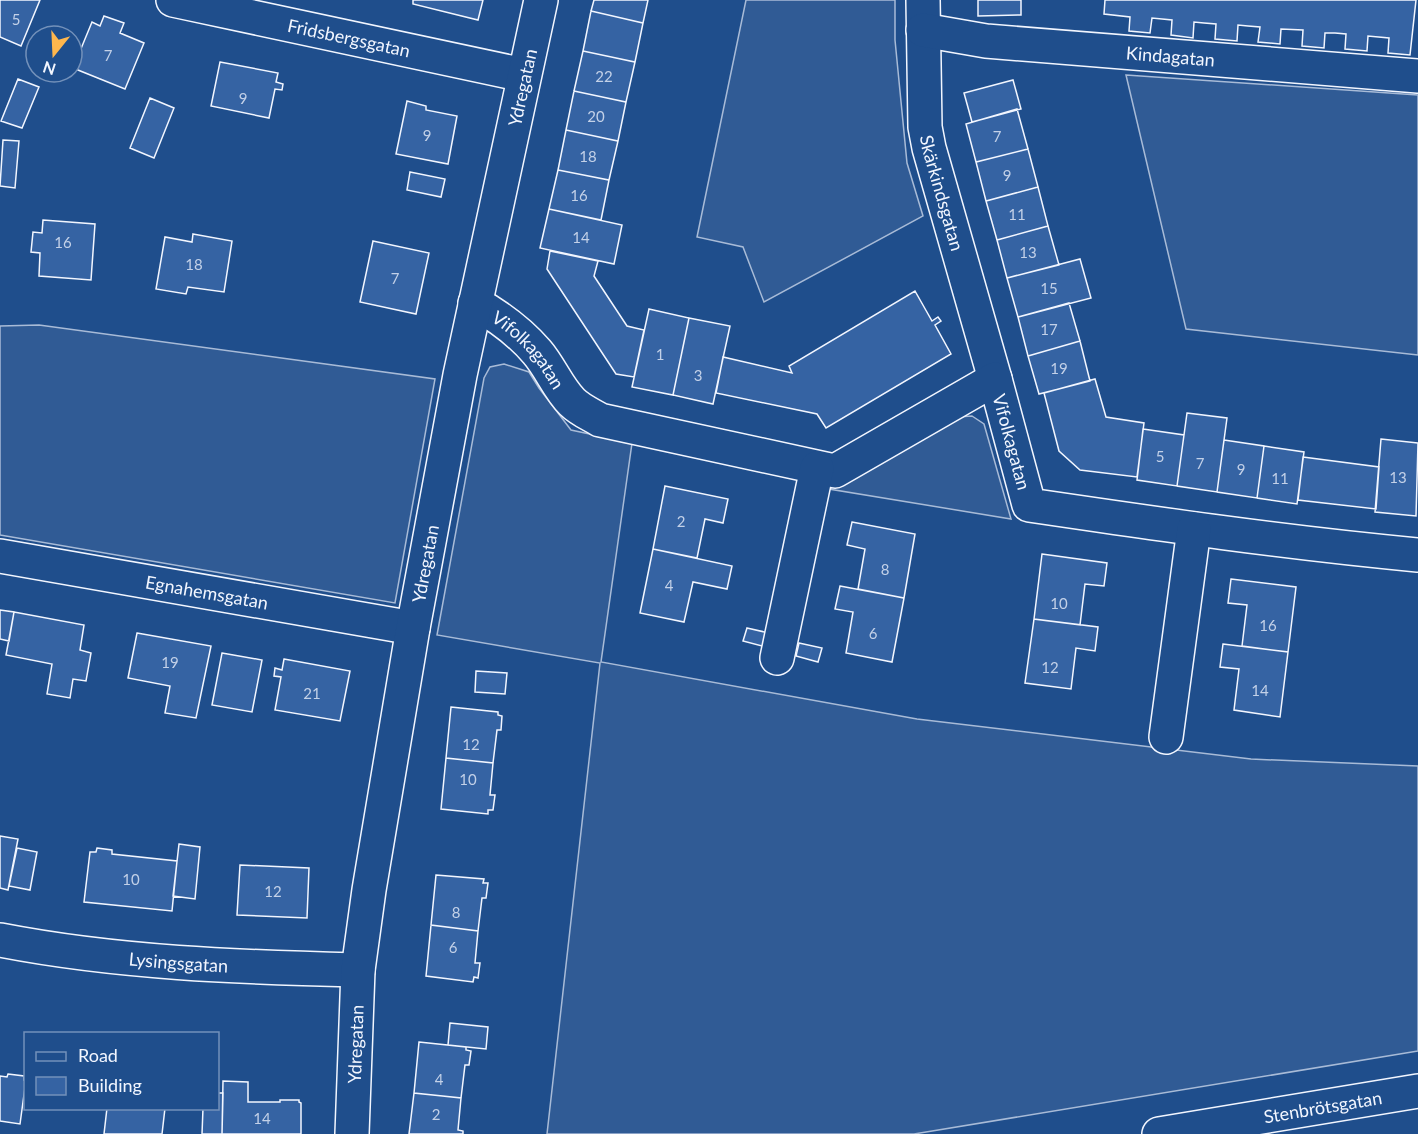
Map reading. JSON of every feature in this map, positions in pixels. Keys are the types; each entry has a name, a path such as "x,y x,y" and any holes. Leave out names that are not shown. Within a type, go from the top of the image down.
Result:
{"street":[{"name":"Fridsbergsgatan","path":"173,0 525,75"},
{"name":"Ydregatan","path":"352,1134 358,970 369,890 413,628 475,303 541,0"},
{"name":"Kindagatan","path":"923,15 986,41 1418,76"},
{"name":"Skärkindsgatan","path":"923,15 925,127 929,148 995,379"},
{"name":"Vifolkagatan","path":"475,303 503,319 526,339 571,401 600,420 835,471 995,379 1029,505 1194,529 1418,555"},
{"path":"777,658 817,468"},
{"path":"1166,737 1194,529"},
{"name":"Egnahemsgatan","path":"0,556 413,628"},
{"name":"Lysingsgatan","path":"0,940 122,958 226,967 358,970"},
{"name":"Stenbrötsgatan","path":"1159,1134 1418,1091"}],"shaded area":[{"path":"746,0 895,0 895,40 907,163 923,216 764,302 743,247 697,237"},
{"path":"1126,75 1418,95 1418,355 1186,329"},
{"path":"39,325 435,379 395,603 0,535 0,326"},
{"path":"504,364 529,372 571,430 632,443 601,662 917,719 1251,759 1418,766 1418,1051 914,1134 547,1134 600,663 437,635 484,378 490,367"},
{"path":"972,416 984,424 1011,519 829,489 957,417"}],"building":[{"path":"0,0 40,0 30,24 24,24 24,39 21,46 0,37"},
{"path":"413,0 483,0 478,20 413,4"},
{"path":"594,0 648,0 643,23 591,11"},
{"path":"978,0 1021,0 1021,15 978,16"},
{"path":"1105,0 1416,0 1410,55 1388,53 1389,38 1368,36 1367,51 1345,49 1346,34 1335,33 1325,33 1324,48 1302,46 1303,30 1281,29 1280,44 1258,42 1260,27 1238,25 1237,41 1215,39 1216,24 1194,22 1193,38 1171,35 1172,20 1152,18 1150,33 1129,31 1130,17 1104,14"},
{"path":"591,11 643,23 635,62 583,51"},
{"path":"104,16 124,23 120,33 144,43 125,89 84,72 84,41 92,22 100,26"},
{"path":"583,51 635,62 626,102 574,91"},
{"path":"220,62 278,73 276,82 283,84 282,90 275,89 269,118 211,106"},
{"path":"18,79 24,81 24,84 39,87 22,128 1,121"},
{"path":"1013,80 1021,109 972,122 964,93"},
{"path":"574,91 626,102 618,141 566,130"},
{"path":"150,98 174,108 154,158 130,148"},
{"path":"407,101 426,106 426,110 457,116 448,164 396,154"},
{"path":"1017,109 1028,149 976,162 966,124"},
{"path":"566,130 618,141 609,180 558,170"},
{"path":"3,140 19,141 15,188 0,186"},
{"path":"1028,149 1038,187 986,201 976,162"},
{"path":"558,170 609,180 601,220 549,209"},
{"path":"410,172 445,179 441,197 407,190"},
{"path":"1038,187 1048,226 997,240 986,201"},
{"path":"549,209 622,225 614,264 540,248"},
{"path":"43,220 95,224 91,280 39,276 40,253 31,252 33,232 42,233"},
{"path":"1048,226 1059,265 1007,278 997,240"},
{"path":"193,234 232,241 224,292 188,287 186,294 156,289 165,237 192,242"},
{"path":"373,241 429,253 416,314 360,302"},
{"path":"550,251 598,261 594,276 627,326 644,330 634,377 616,374 547,269"},
{"path":"1080,259 1091,298 1018,317 1007,278"},
{"path":"915,291 932,321 938,317 941,321 935,325 951,354 826,428 817,414 716,393 723,357 792,373 789,366"},
{"path":"1069,303 1080,341 1028,356 1018,317"},
{"path":"649,309 689,318 673,395 632,387"},
{"path":"689,318 730,326 713,404 673,395"},
{"path":"1080,341 1090,381 1039,394 1028,356"},
{"path":"1095,379 1106,417 1144,423 1137,477 1080,470 1059,451 1044,393"},
{"path":"1187,413 1227,418 1217,492 1177,486"},
{"path":"1143,429 1184,435 1177,486 1137,480"},
{"path":"1381,439 1418,443 1416,516 1375,512"},
{"path":"1224,440 1264,446 1257,498 1217,492"},
{"path":"1264,446 1304,452 1297,504 1257,498"},
{"path":"1303,457 1379,467 1376,509 1298,500"},
{"path":"665,486 728,499 723,523 705,519 697,558 653,549"},
{"path":"852,522 915,534 904,598 858,589 865,549 847,545"},
{"path":"653,549 732,566 727,589 693,582 684,622 640,613"},
{"path":"1042,554 1107,563 1104,586 1085,584 1080,625 1034,619"},
{"path":"1231,579 1296,587 1288,652 1242,646 1247,605 1228,603"},
{"path":"840,586 904,598 892,662 846,653 853,612 835,609"},
{"path":"0,610 14,612 9,641 0,639"},
{"path":"14,612 84,625 80,650 91,653 86,681 73,679 70,698 47,694 52,664 6,655"},
{"path":"1034,619 1098,627 1095,651 1076,648 1071,689 1025,683"},
{"path":"747,628 769,633 766,647 743,641"},
{"path":"137,633 211,646 196,718 165,713 170,686 128,678"},
{"path":"799,643 822,648 818,662 796,656"},
{"path":"1223,644 1288,652 1280,717 1234,710 1239,669 1220,667"},
{"path":"222,653 262,660 252,712 212,705"},
{"path":"284,659 350,671 340,721 275,710 281,677 274,676 275,668 282,670"},
{"path":"476,671 507,673 505,694 475,692"},
{"path":"451,707 498,712 498,715 502,716 501,730 497,730 493,763 446,758"},
{"path":"446,758 493,763 490,795 495,795 493,810 488,810 488,814 441,809"},
{"path":"0,836 18,839 8,890 0,888"},
{"path":"179,844 200,847 195,899 173,896"},
{"path":"17,848 37,852 30,890 9,886"},
{"path":"97,848 112,850 112,854 177,861 172,911 84,902 90,852 96,852"},
{"path":"240,865 309,868 307,918 237,915"},
{"path":"436,875 484,879 483,883 488,883 486,898 482,898 478,931 431,925"},
{"path":"431,925 478,931 475,963 480,963 478,978 474,977 473,982 426,976"},
{"path":"450,1023 488,1027 486,1049 448,1045"},
{"path":"419,1042 466,1047 466,1050 471,1051 469,1065 465,1065 461,1098 414,1093"},
{"path":"8,1074 24,1076 20,1124 0,1121 0,1076 7,1077"},
{"path":"223,1081 248,1082 248,1102 299,1100 301,1103 301,1134 222,1134"},
{"path":"219,1093 223,1093 222,1134 202,1134 203,1110 219,1110"},
{"path":"414,1093 461,1098 458,1130 463,1131 463,1134 409,1134"},
{"path":"107,1110 165,1110 162,1134 104,1134"}]}
